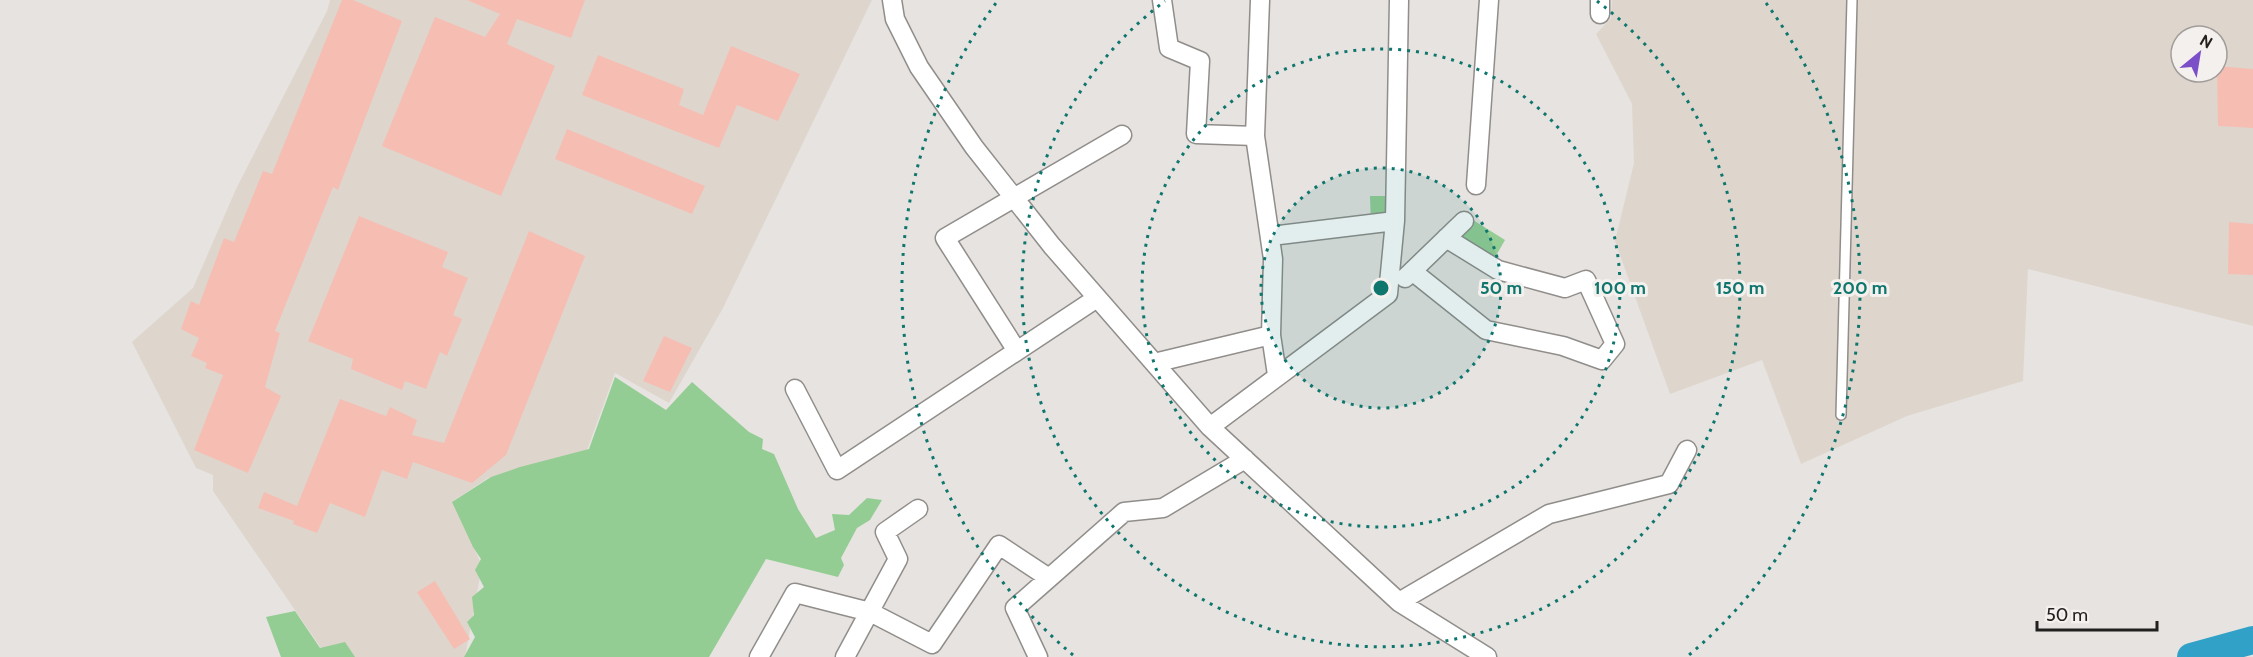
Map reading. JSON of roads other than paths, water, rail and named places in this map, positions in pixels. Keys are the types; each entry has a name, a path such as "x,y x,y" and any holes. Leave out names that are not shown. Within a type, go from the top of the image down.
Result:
{"street":[{"path":"892,0 895,19 919,67 974,147 1052,246 1210,427 1399,602 1487,657"},
{"path":"1162,0 1169,48 1200,61 1196,134 1255,136"},
{"path":"1260,0 1255,136 1271,236 1273,259 1271,335 1277,375"},
{"path":"1388,294 1395,221 1399,0"},
{"path":"1476,185 1489,0"},
{"path":"1017,351 945,238 1122,135"},
{"path":"1271,236 1395,221"},
{"path":"1210,427 1388,294 1464,221"},
{"path":"1412,271 1486,330 1563,346 1602,360 1615,344 1586,280 1565,288 1498,270 1446,238"},
{"path":"795,389 837,470 1097,298"},
{"path":"1154,363 1271,335"},
{"path":"1399,602 1549,514 1669,484 1687,450"},
{"path":"1038,657 1015,608 1124,512 1163,508 1245,459"},
{"path":"845,657 898,559 885,532 918,509"},
{"path":"759,657 795,593 870,612 932,644 999,545 1049,578"}],"lane":[{"path":"1841,415 1852,0"}],"waterway":[{"path":"2191,657 2253,640"}]}
